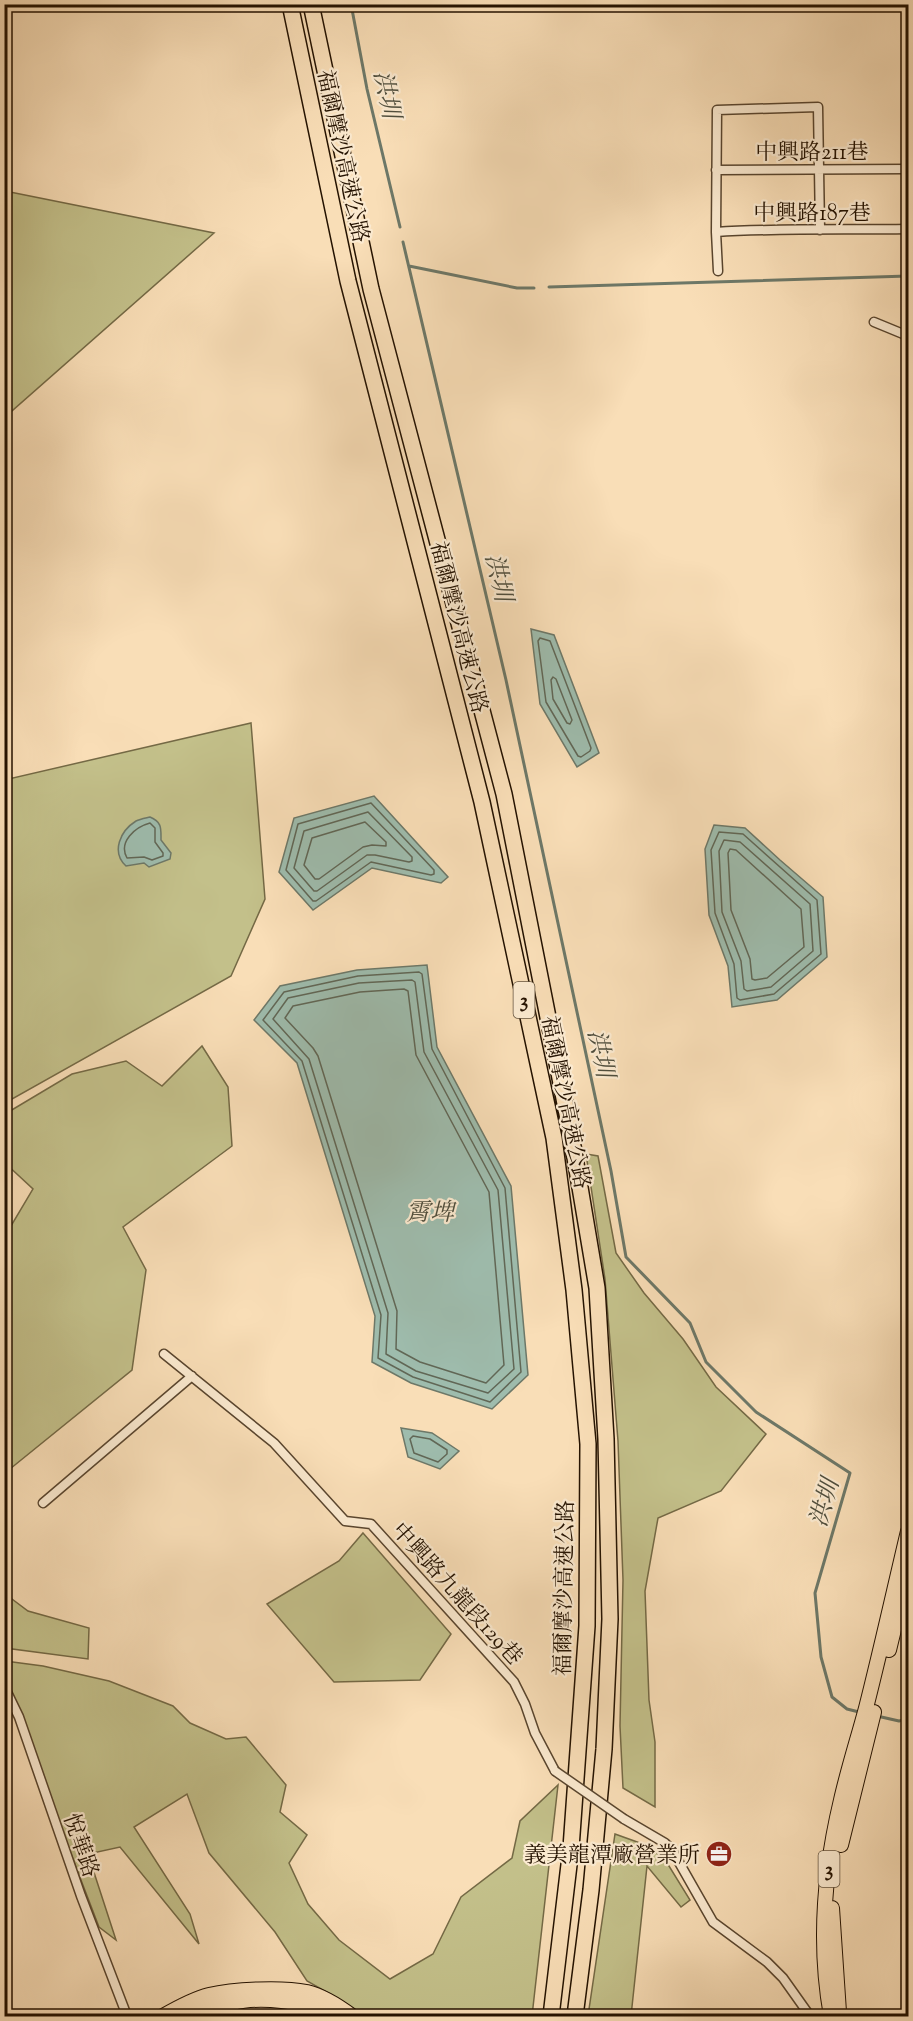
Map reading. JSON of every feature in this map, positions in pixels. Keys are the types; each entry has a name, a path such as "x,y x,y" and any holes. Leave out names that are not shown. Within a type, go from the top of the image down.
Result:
{"highway":[{"name":"福爾摩沙高速公路","path":"290,4 348,281 482,802 554,1138 574,1290 588,1444 587,1626 571,1848 551,2016"},
{"name":"福爾摩沙高速公路","path":"311,4 371,289 504,794 571,1134 597,1287 606,1439 610,1619 601,1784 591,1890 575,2016"}],"main road":[{"name":"3","path":"840,2016 837,2006 832,1909 835,1868 909,1531"},
{"name":"3","path":"872,1700 909,1572"},
{"name":"3","path":"831,2016 826,1987 823,1932 828,1870 841,1801 866,1725"},
{"path":"163,2016 209,1995 263,1989 308,1992 352,2016"},
{"path":"186,2016 227,2002 261,1998 328,2011 334,2016"}],"street":[{"path":"718,271 717,110 818,106 820,230"},
{"name":"中興路211巷","path":"716,170 909,169"},
{"name":"中興路187巷","path":"716,232 781,228 909,229"},
{"path":"874,322 909,336"},
{"name":"中興路九龍段129巷","path":"164,1354 274,1443 345,1521 370,1524 514,1682 535,1732 555,1771 624,1819 665,1843 672,1850 713,1923 767,1962 783,1978 810,2016"},
{"path":"42,1503 192,1376"},
{"name":"悅華路","path":"4,1686 19,1718 81,1896 127,2016"}],"shaded area":[{"path":"4,191 214,233 5,417"},
{"path":"251,723 265,899 231,976 5,1103 4,780"},
{"path":"202,1046 228,1087 232,1146 123,1227 146,1270 132,1370 5,1473 5,1236 33,1189 5,1163 5,1114 72,1074 126,1061 162,1086"},
{"path":"586,1154 598,1156 616,1253 644,1293 683,1339 716,1387 766,1434 721,1491 658,1518 645,1591 649,1700 655,1742 655,1807 623,1788 620,1726 623,1580 618,1441 605,1279"},
{"path":"363,1533 451,1634 420,1680 334,1682 267,1604 339,1561"},
{"path":"4,1593 28,1611 89,1628 88,1659 5,1648"},
{"path":"5,1661 43,1666 109,1681 173,1706 190,1723 226,1739 246,1737 286,1785 280,1812 307,1835 289,1863 308,1904 339,1940 390,1979 433,1954 461,1897 512,1858 520,1821 558,1785 532,2016 354,2016 332,1995 307,1981 275,1932 209,1853 187,1794 134,1827 190,1914 199,1944 120,1847 88,1854 116,1940 99,1927 5,1682"},
{"path":"615,1834 651,1847 669,1866 690,1900 681,1907 647,1866 631,2016 588,2016"}],"water":[{"path":"531,629 554,635 599,753 577,767 540,704"},
{"path":"374,796 448,877 441,883 372,868 313,910 279,872 294,818"},
{"path":"150,817 160,826 161,840 171,853 170,859 149,867 144,863 126,866 119,854 119,842 130,825"},
{"path":"714,825 745,828 823,897 827,957 777,1000 732,1007 728,966 709,915 705,849"},
{"name":"霄埤","path":"427,965 437,1047 511,1186 528,1375 492,1409 411,1383 372,1362 375,1316 297,1063 254,1020 280,986 357,970"},
{"path":"401,1428 432,1433 459,1451 440,1469 408,1457"}],"waterway":[{"name":"洪圳","path":"351,4 367,89 400,227"},
{"name":"洪圳","path":"403,242 506,680 611,1171 626,1257 690,1323 706,1362 756,1412 850,1473 815,1593 821,1657 832,1697 847,1709 859,1712"},
{"path":"409,266 517,288 534,288"},
{"path":"549,287 908,276"},
{"name":"洪圳","path":"877,1716 899,1721 908,1719"}],"place":[{"name":"義美龍潭廠營業所","path":"719,1854"}]}
